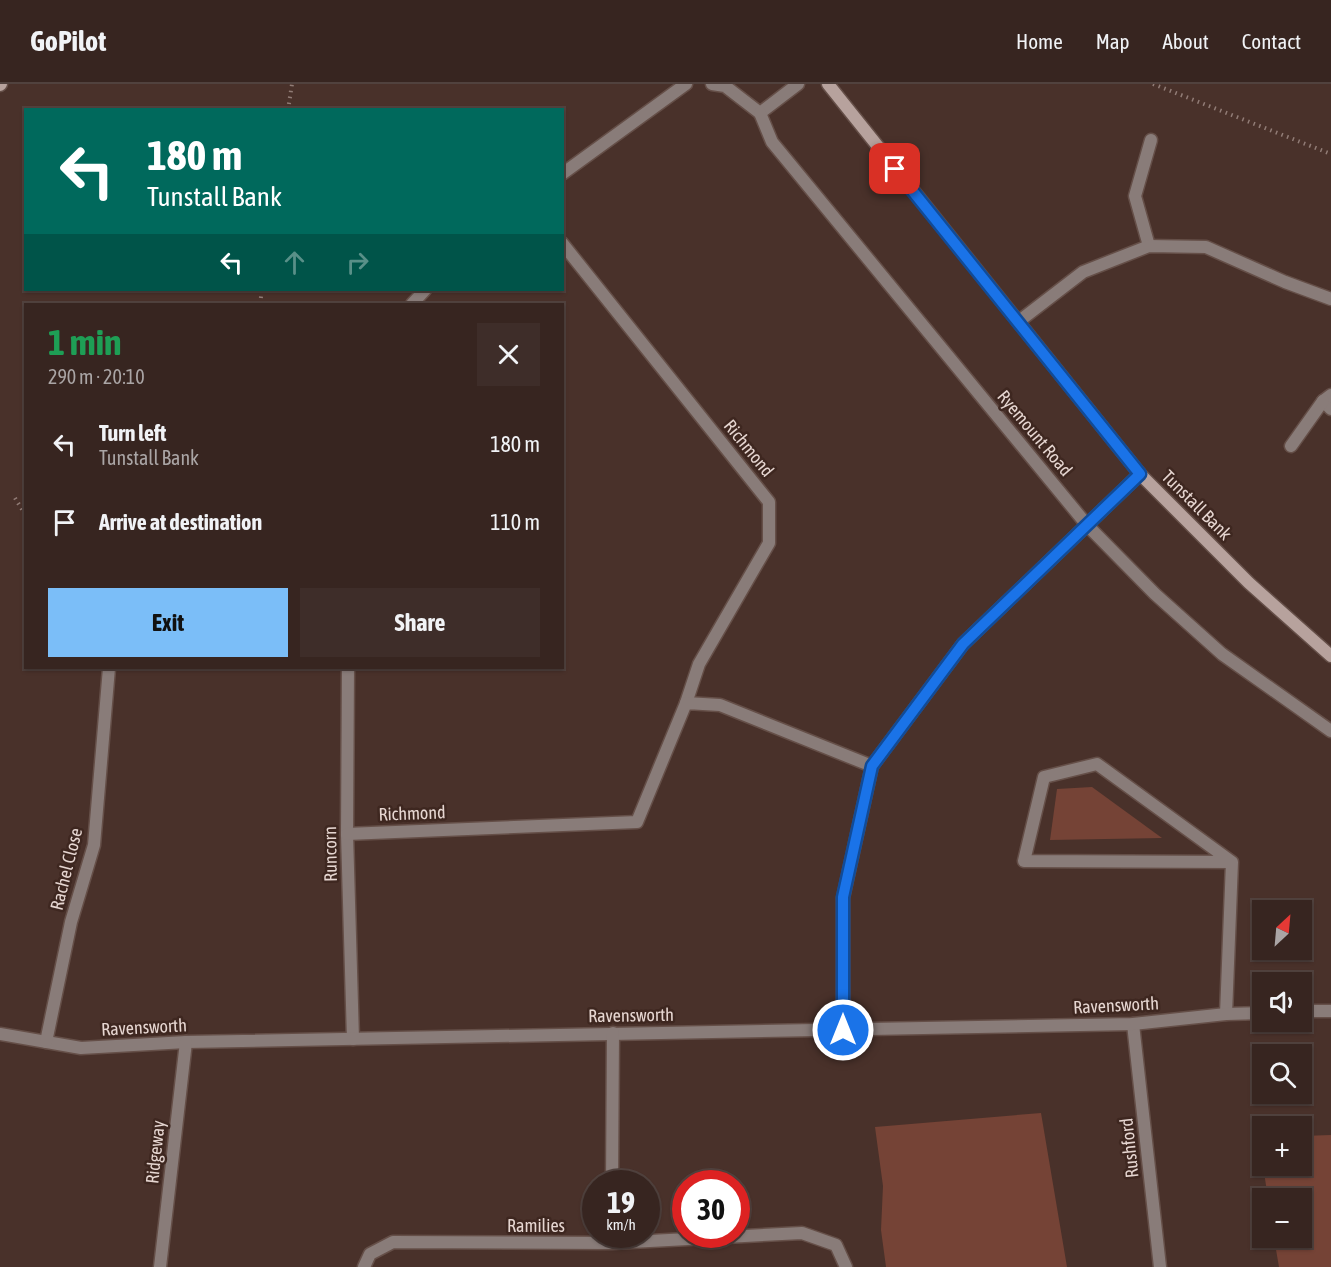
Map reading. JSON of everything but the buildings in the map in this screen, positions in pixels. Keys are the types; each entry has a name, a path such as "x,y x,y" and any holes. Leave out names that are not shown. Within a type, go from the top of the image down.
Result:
{"main road":[{"name":"Tunstall Bank","path":"828,84 1140,474 1249,583 1331,656"}],"street":[{"path":"564,173 686,84"},
{"path":"712,84 725,86 760,113 798,84"},
{"name":"Ryemount Road","path":"760,113 772,142 1087,525 1155,594 1222,654 1331,731"},
{"path":"1149,246 1135,196 1151,140"},
{"name":"Richmond","path":"347,834 637,822 686,703 699,664 769,543 769,502 564,246"},
{"path":"1018,322 1083,272 1149,246 1206,247 1285,282 1331,299"},
{"path":"413,303 424,291"},
{"path":"1292,446 1328,402"},
{"path":"843,1030 843,897 872,766 963,644 1140,474"},
{"name":"Rachel Close","path":"46,1042 71,922 94,845 109,669"},
{"name":"Runcorn","path":"348,669 347,834 353,1039"},
{"path":"686,703 720,705 872,766"},
{"path":"1097,764 1232,862 1024,861 1044,777 1097,764"},
{"path":"1226,1014 1232,862"},
{"path":"1312,1011 1331,1011"},
{"name":"Ravensworth","path":"0,1034 81,1048 186,1042 1133,1024 1252,1013"},
{"name":"Rushford","path":"1133,1024 1160,1267"},
{"path":"612,1170 613,1033"},
{"name":"Ridgeway","path":"160,1267 186,1042"},
{"name":"Ramilies","path":"660,1237 802,1233 836,1245 846,1267"},
{"name":"Ramilies","path":"364,1267 370,1254 393,1242 582,1239"}],"path":[{"path":"288,108 292,84"},
{"path":"1153,84 1331,154"},
{"path":"15,498 24,513"}],"shaded area":[{"path":"1092,787 1162,838 1050,840 1057,789"},
{"path":"1041,1113 1067,1267 886,1267 881,1230 883,1186 875,1127"},
{"path":"1331,1135 1331,1267 1279,1267 1276,1248 1312,1248 1312,1188 1266,1188 1265,1176 1312,1176 1312,1136"}],"route":[{"path":"843,1030 843,897 872,766 963,644 1140,474 895,169"}]}
